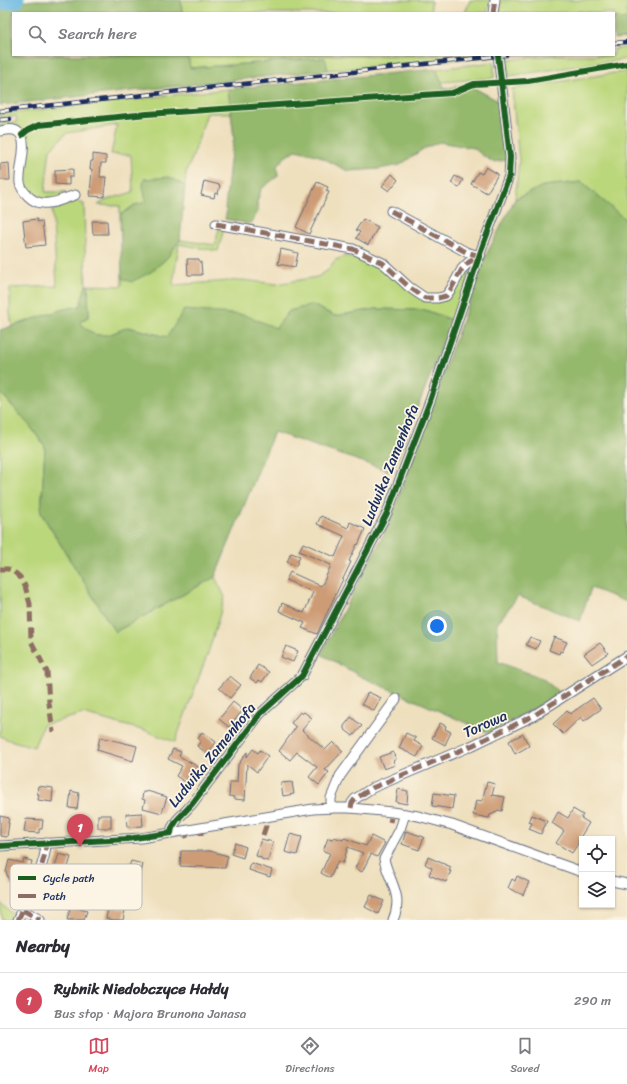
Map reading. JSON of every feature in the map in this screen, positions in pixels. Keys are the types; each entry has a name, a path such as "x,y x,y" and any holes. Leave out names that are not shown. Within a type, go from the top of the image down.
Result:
{"street":[{"path":"493,12 495,0"},
{"name":"Ludwika Zamenhofa","path":"172,833 172,828 177,820 192,804 260,714 302,676 387,513 430,401 491,223 509,176 510,157 498,56"},
{"path":"0,131 14,130 19,132 22,137 24,142 20,183 22,189 30,198 38,202 50,203 75,195"},
{"path":"391,211 466,252 480,256"},
{"path":"216,224 353,249 383,263 409,287 425,298 438,298 446,296 462,268 480,256"},
{"name":"Torowa","path":"351,808 355,799 372,788 471,746 533,716 627,656"},
{"path":"331,808 332,798 340,776 396,699"},
{"path":"0,846 127,839 309,810 351,808 405,814 452,825 579,871"},
{"path":"393,920 398,899 384,859 400,829 405,814"},
{"path":"42,864 45,854 46,843"},
{"path":"615,882 627,884"},
{"path":"18,920 23,910 40,920"}],"green space":[{"path":"35,0 181,0 182,12 12,12 12,56 188,56 190,68 325,58 328,70 0,105 0,5"},
{"path":"181,0 431,0 431,12 182,12"},
{"path":"470,0 491,0 487,12 465,12"},
{"path":"501,0 620,0 627,2 627,20 615,17 615,12 500,12 499,4"},
{"path":"615,17 627,20 627,38 615,39"},
{"path":"627,48 627,59 509,76 507,60 546,56 615,56 615,49"},
{"path":"188,56 492,56 328,70 324,58 190,68"},
{"path":"494,62 494,78 442,82 436,69"},
{"path":"436,69 445,89 467,84 500,102 507,160 493,162 474,148 439,142 423,149 400,165 379,169 348,171 317,155 296,150 285,157 277,166 278,176 261,189 257,202 258,212 250,224 225,219 227,210 225,209 230,161 234,138 228,89"},
{"path":"627,71 627,221 581,182 543,186 515,199 519,161 512,89"},
{"path":"228,89 231,113 207,113 186,173 185,186 169,177 143,185 146,202 135,205 120,215 120,206 98,205 106,200 133,192 131,155 111,154 117,125 67,133 50,149 45,192 66,192 52,200 38,199 23,183 27,138 21,130 0,129 0,124 17,122 16,116 0,118 0,114"},
{"path":"169,177 185,186 180,240 167,258 151,272 131,282 122,278 120,215 135,205 146,202 143,185 144,179"},
{"path":"581,182 627,221 627,602 591,588 580,621 518,596 497,624 498,662 542,678 561,694 489,733 362,677 321,654 389,524 485,257 515,199 543,186"},
{"path":"74,200 84,204 86,285 80,306 64,309 12,327 10,313 10,288 57,286 52,207"},
{"path":"219,228 224,228 218,251 179,244 173,283 174,285 243,280 276,284 317,277 327,271 335,260 346,256 382,265 422,300 440,302 461,279 469,267 470,274 455,321 425,310 376,309 335,316 312,305 289,311 276,328 167,337 129,327 108,336 96,335 86,329 80,322 89,316 88,285 122,286 122,278 151,272 167,258 180,240 215,245"},
{"path":"86,285 88,285 89,316 80,322 86,329 96,335 108,335 128,327 167,337 184,310 245,315 276,328 289,311 312,305 335,316 376,309 425,310 452,320 392,472 274,432 215,577 115,632 41,513 45,447 30,426 0,392 0,330 64,309 80,306"},
{"path":"0,392 30,426 45,447 41,513 115,632 215,577 225,597 209,650 175,742 146,731 83,714 43,725 34,747 0,736"},
{"path":"0,903 13,914 13,918 10,920 2,920"}],"building":[{"path":"93,154 106,156 106,163 101,163 100,177 106,177 104,197 90,196 92,169 90,169 91,161 93,161"},
{"path":"9,163 10,180 0,180 0,164"},
{"path":"486,167 498,174 487,193 471,184 478,172 482,174"},
{"path":"73,169 73,177 69,177 69,185 55,184 55,170"},
{"path":"392,174 398,180 389,191 382,186"},
{"path":"455,176 463,180 459,187 451,183"},
{"path":"204,181 220,185 218,194 215,193 214,198 201,195"},
{"path":"317,182 328,187 326,191 329,192 309,234 296,227"},
{"path":"37,219 37,222 42,221 45,245 26,247 23,221"},
{"path":"363,219 378,227 368,245 356,238 360,232 356,230"},
{"path":"92,221 107,221 108,234 93,234"},
{"path":"281,249 298,253 295,267 278,264"},
{"path":"187,259 199,259 199,262 201,262 202,275 188,275"},
{"path":"321,516 348,528 350,522 365,529 349,561 351,562 317,634 302,628 305,623 279,611 282,603 304,613 313,592 286,580 290,572 321,586 331,565 299,551 303,543 335,557 344,536 317,524"},
{"path":"291,553 300,556 296,566 287,562"},
{"path":"530,637 540,641 536,649 526,645"},
{"path":"554,637 567,642 562,652 560,651 559,654 549,650"},
{"path":"600,643 608,653 592,664 584,654"},
{"path":"286,646 298,651 293,662 281,657"},
{"path":"258,665 269,672 262,682 259,680 257,683 250,678"},
{"path":"230,676 241,685 230,698 219,688"},
{"path":"368,692 381,698 374,711 362,704"},
{"path":"593,698 601,709 584,721 581,717 563,734 553,724 567,711 570,714"},
{"path":"233,702 243,710 229,727 219,719"},
{"path":"300,712 302,714 304,712 312,718 302,730 325,750 333,742 343,751 325,770 329,772 319,785 309,777 317,767 297,752 290,760 279,751 296,727 291,723"},
{"path":"351,717 362,726 353,736 344,729 344,726"},
{"path":"440,723 446,726 445,729 451,732 445,745 432,738"},
{"path":"202,732 216,742 208,754 197,746 201,741 198,739"},
{"path":"406,733 416,738 414,741 423,746 417,757 399,748"},
{"path":"523,734 529,746 515,754 509,741"},
{"path":"100,737 137,746 133,761 97,750"},
{"path":"173,749 181,752 179,756 204,770 202,774 195,772 188,784 176,776 182,766 168,759"},
{"path":"253,749 258,753 260,750 268,756 257,772 247,764 245,800 234,799 234,797 229,796 230,782 237,782 238,765 247,752 247,757"},
{"path":"393,752 396,759 393,761 395,765 384,769 379,757"},
{"path":"292,782 294,794 283,796 281,783"},
{"path":"487,782 495,784 492,795 505,797 502,811 498,810 490,815 489,818 473,815 476,800 482,801"},
{"path":"38,786 53,788 52,802 38,800"},
{"path":"398,789 408,791 407,804 396,802"},
{"path":"71,791 79,793 77,809 69,808"},
{"path":"147,791 167,797 162,813 143,808 145,800 142,799 143,792"},
{"path":"434,793 454,796 452,809 432,806"},
{"path":"573,809 583,815 581,818 589,823 581,836 579,836 579,842 572,853 556,843 564,831 552,823 558,812 568,818"},
{"path":"142,813 143,826 127,827 126,814"},
{"path":"98,815 111,815 111,828 98,828"},
{"path":"532,815 547,821 541,834 529,829 532,823 529,822"},
{"path":"0,816 9,818 7,837 0,836"},
{"path":"26,819 43,820 42,829 39,829 39,833 24,832"},
{"path":"406,831 424,837 419,850 402,844"},
{"path":"290,834 302,837 297,855 285,852"},
{"path":"371,836 385,843 377,857 371,854 362,872 355,868 363,853 348,847 343,863 338,861 330,878 321,873 330,853 323,851 328,838 333,839 334,837 343,840 344,838 366,846"},
{"path":"261,839 273,842 268,861 256,856"},
{"path":"235,843 246,847 243,858 231,854"},
{"path":"181,851 210,851 228,856 225,868 180,866"},
{"path":"59,854 71,857 69,864 56,864"},
{"path":"428,857 451,867 449,871 451,871 446,882 429,875 432,868 425,864"},
{"path":"24,859 32,861 31,864 10,864 10,883 6,872 9,860 23,863"},
{"path":"131,861 143,864 142,868 142,864 130,864"},
{"path":"251,863 272,870 270,877 249,870"},
{"path":"517,876 529,882 523,895 508,888 512,879 515,881"},
{"path":"371,895 384,901 378,914 365,907"},
{"path":"70,910 87,911 84,920 67,920"},
{"path":"108,910 125,910 123,920 106,918"}],"waterway":[{"path":"0,2 16,0"}],"railway":[{"path":"615,43 627,42"},
{"path":"0,111 497,56"},
{"path":"0,120 10,119"}],"marked path":[{"path":"493,12 495,0"},
{"path":"391,211 466,252 480,256"},
{"path":"216,224 353,249 383,263 409,287 425,298 438,298 446,296 462,269 469,262 480,256"},
{"path":"0,569 8,569 13,571 20,577 25,586 30,604 31,641 47,672 53,732"},
{"path":"351,808 355,799 372,788 471,746 533,716 627,656"},
{"path":"390,822 391,818"},
{"path":"263,835 266,822"},
{"path":"42,864 46,843"},
{"path":"23,910 40,920"},
{"path":"18,920 23,910"}],"cycle path":[{"path":"0,846 127,839 171,833 177,820 192,804 260,714 302,676 387,513 430,401 483,245 509,176 510,157 498,56"},
{"path":"22,135 28,130 39,125 147,114 452,93 474,84 528,81 627,64"}],"place":[{"name":"Rybnik Niedobczyce Hałdy","path":"80,847"}]}
